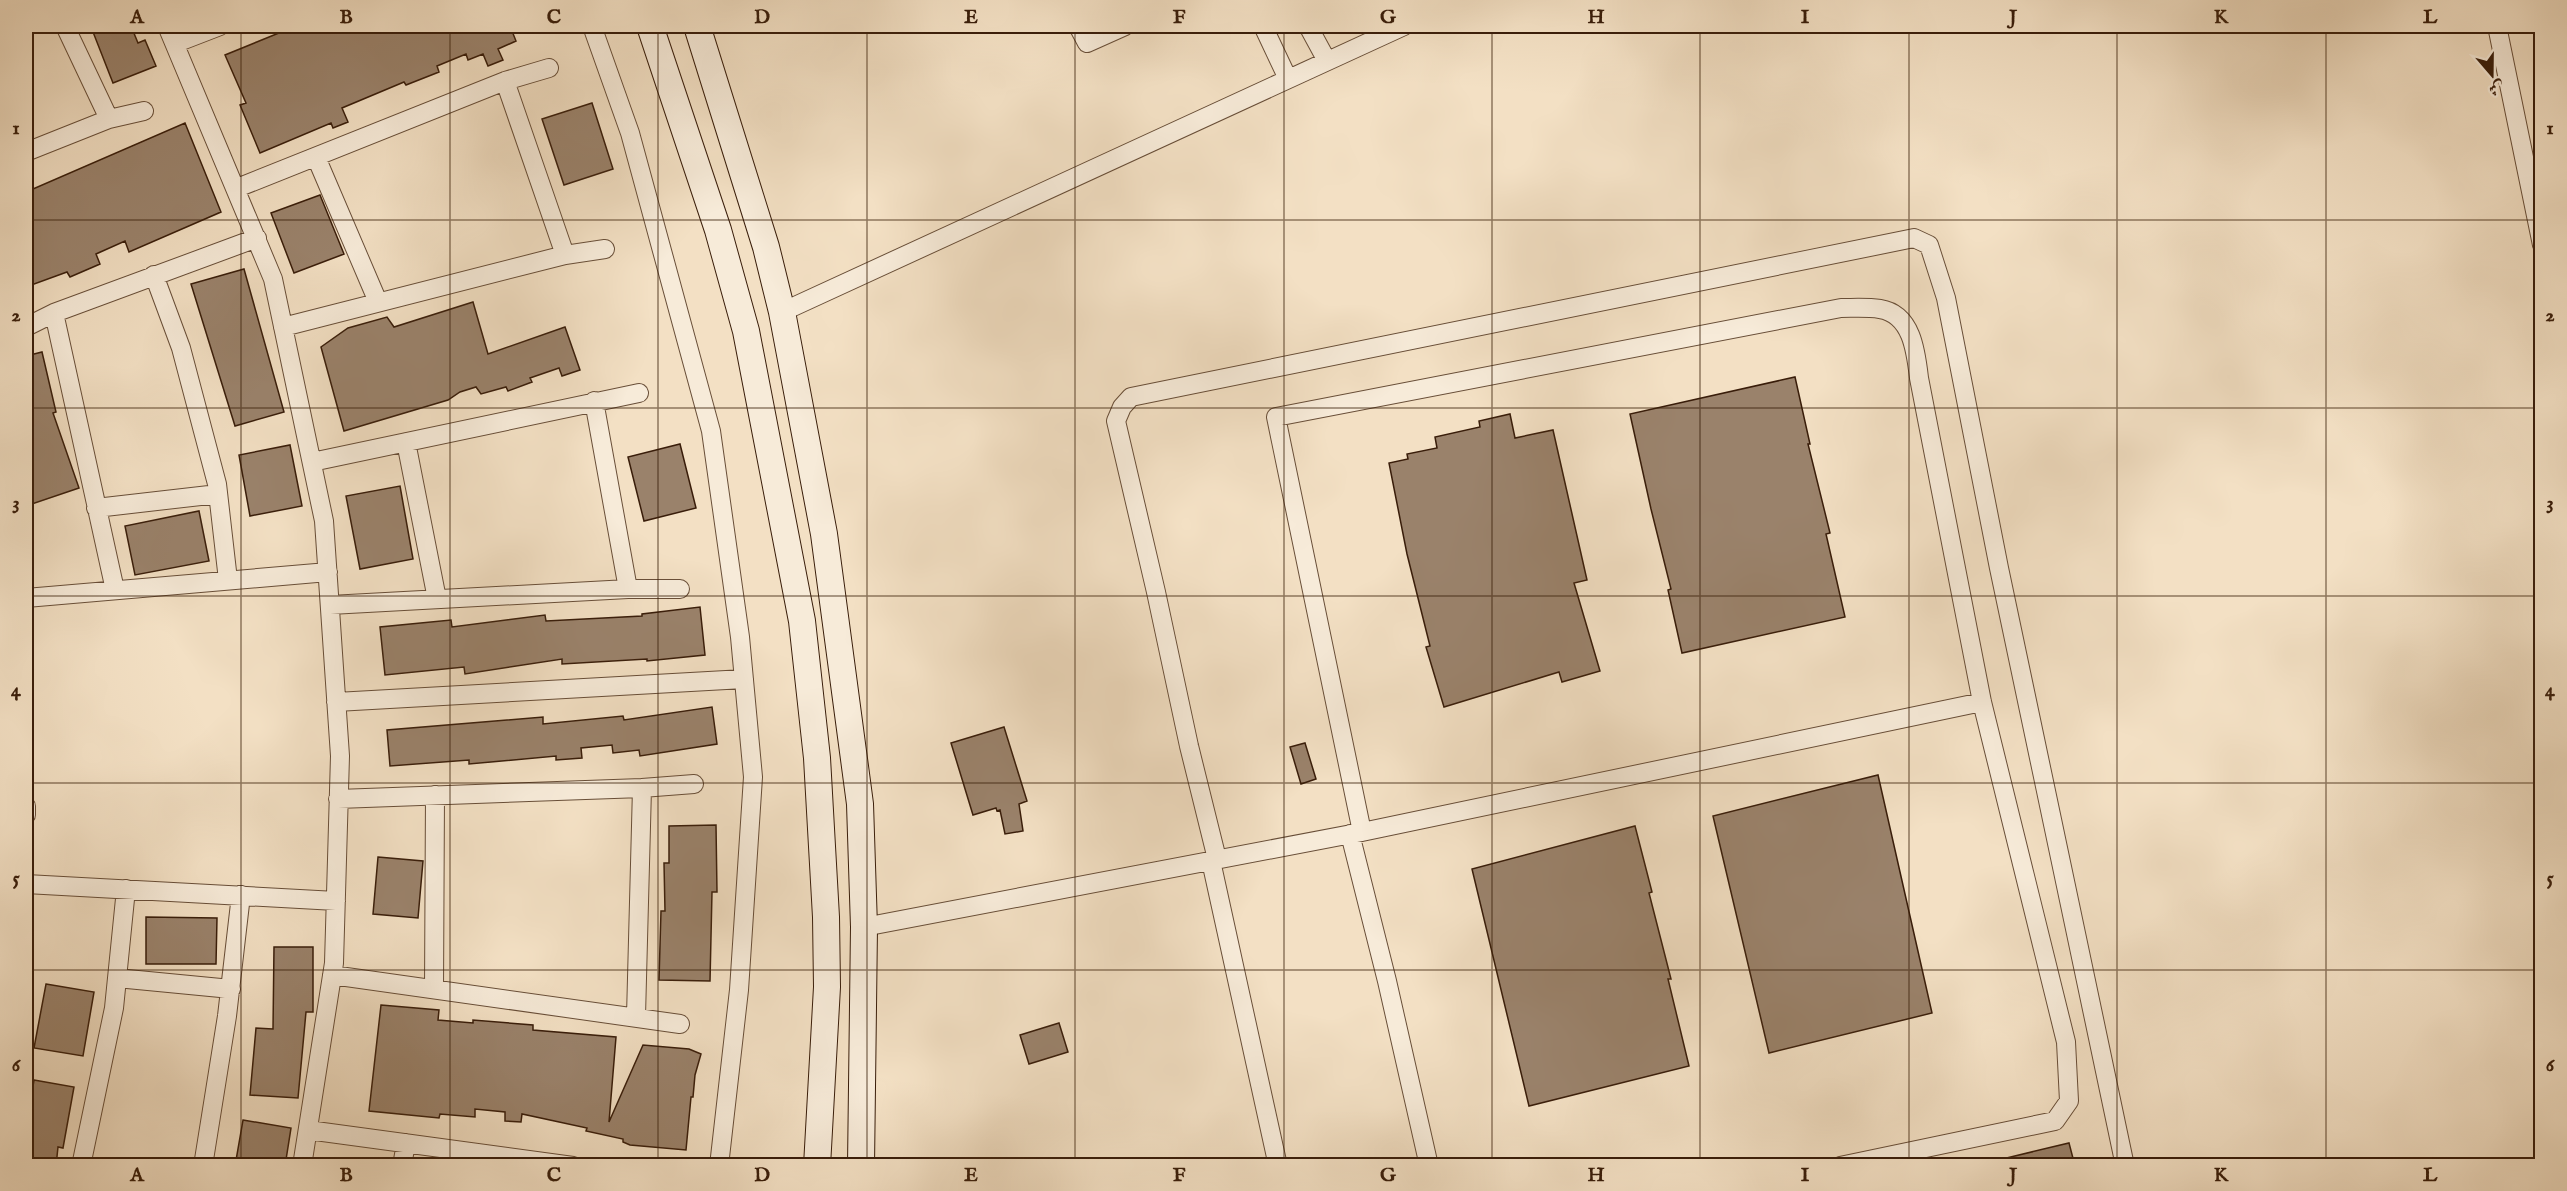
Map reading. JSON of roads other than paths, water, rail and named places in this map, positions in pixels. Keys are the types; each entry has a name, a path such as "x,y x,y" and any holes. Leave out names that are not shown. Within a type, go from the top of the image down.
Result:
{"street":[{"path":"65,26 110,119"},
{"path":"167,26 237,188 273,279 324,521 340,756 336,901 332,975 302,1166"},
{"path":"176,43 220,26"},
{"path":"592,26 630,133 711,431 744,679 753,777 739,990 719,1166"},
{"path":"650,26 718,230 746,331 802,621 817,758 826,917 827,987 817,1166"},
{"path":"697,26 762,236 782,312 824,534 860,804 864,927 861,1166"},
{"path":"1078,26 1087,43 1125,26"},
{"path":"1263,26 1288,79"},
{"path":"1308,26 1327,61"},
{"path":"782,312 1404,26"},
{"path":"2497,26 2541,245"},
{"path":"237,188 505,81 549,68"},
{"path":"505,81 565,255"},
{"path":"26,152 110,119 144,111"},
{"path":"316,157 378,302"},
{"path":"26,327 54,314 257,238"},
{"path":"1278,1166 1156,592 1116,421 1122,407 1131,397 1914,238 1929,245 1946,298 1999,568 2125,1166"},
{"path":"283,327 565,255 605,249"},
{"path":"154,276 181,348 218,494 228,580"},
{"path":"1429,1166 1356,833 1276,417 1841,308 1882,309 1898,317 1915,342 1922,390 1982,702 2066,1042 2069,1101 2055,1121 1840,1166"},
{"path":"54,314 115,590"},
{"path":"312,462 639,393"},
{"path":"594,401 628,589"},
{"path":"406,442 437,599"},
{"path":"96,508 218,494"},
{"path":"26,598 328,572"},
{"path":"330,605 628,589 680,589"},
{"path":"336,702 744,679"},
{"path":"864,927 1356,833 1982,702"},
{"path":"338,799 642,788 694,784"},
{"path":"636,1016 642,788"},
{"path":"434,988 435,795"},
{"path":"26,806 26,815"},
{"path":"26,884 336,901"},
{"path":"81,1166 114,1008 126,890"},
{"path":"203,1166 231,989 241,896"},
{"path":"332,975 680,1024"},
{"path":"117,978 231,989"},
{"path":"308,1130 573,1166"},
{"path":"402,1166 406,1143"}]}
